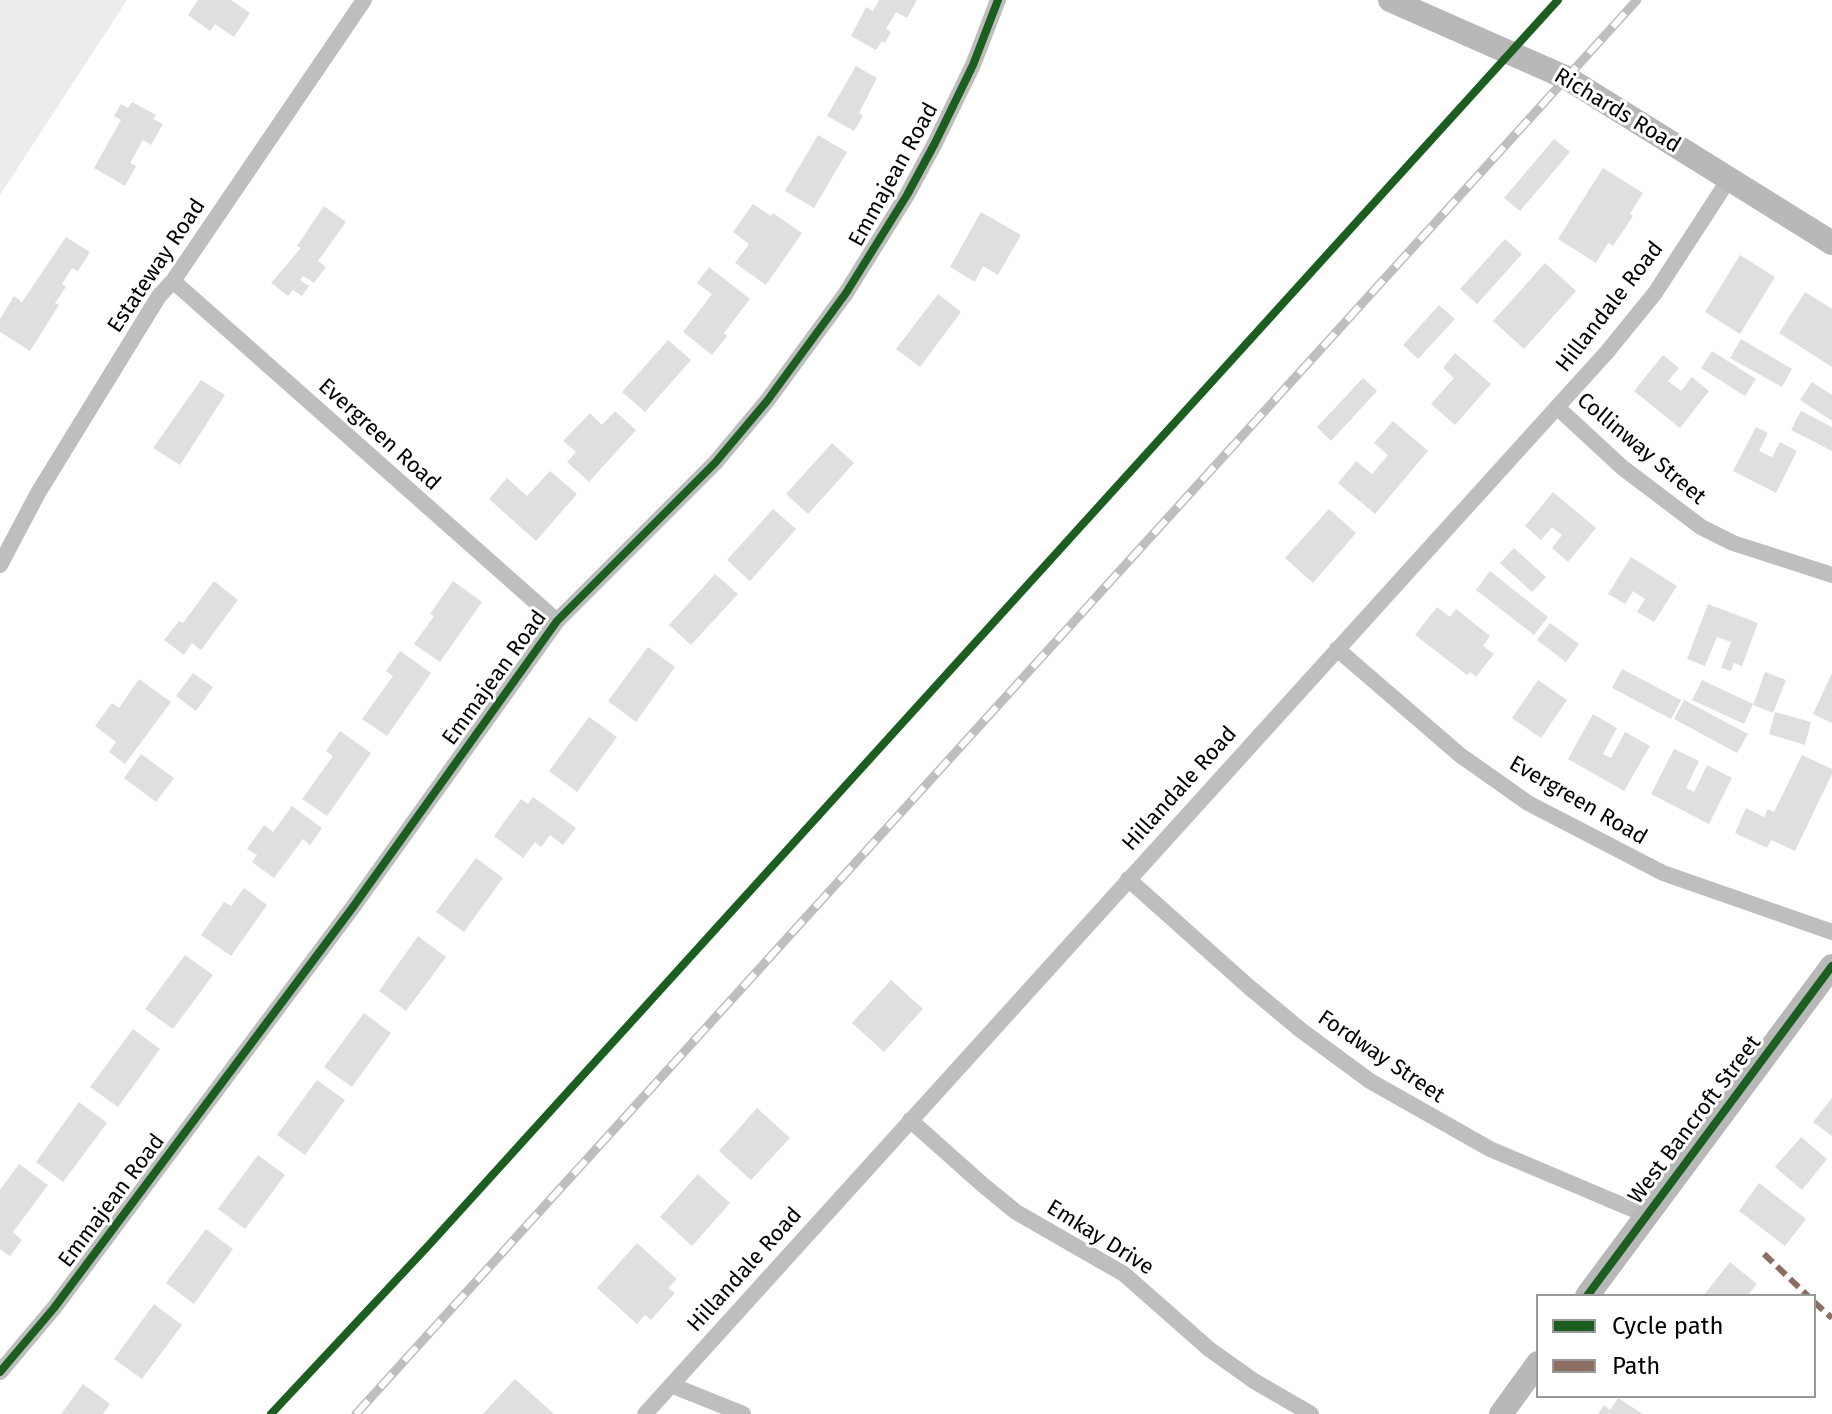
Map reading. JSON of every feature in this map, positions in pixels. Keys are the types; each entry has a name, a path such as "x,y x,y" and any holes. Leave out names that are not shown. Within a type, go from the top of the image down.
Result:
{"street":[{"name":"Estateway Road","path":"0,565 46,480 159,296 173,281 364,0"},
{"name":"Emmajean Road","path":"0,1372 54,1308 344,920 557,621 715,463 767,401 846,293 907,195 935,143 973,65 998,0"},
{"name":"Richards Road","path":"1390,0 1567,78 1832,243"},
{"name":"Hillandale Road","path":"645,1414 1557,407 1655,293 1729,179"},
{"name":"Evergreen Road","path":"173,281 557,621"},
{"name":"Collinway Street","path":"1557,407 1642,484 1701,527 1733,543 1832,575"},
{"name":"Evergreen Road","path":"1337,649 1460,755 1528,803 1663,873 1832,932"},
{"name":"Fordway Street","path":"1128,879 1281,1014 1370,1081 1490,1149 1646,1215"},
{"name":"West Bancroft Street","path":"1588,1294 1832,967"},
{"name":"Emkay Drive","path":"910,1120 1016,1212 1124,1274 1209,1349 1254,1381 1311,1414"},
{"path":"1501,1414 1536,1366"},
{"path":"671,1385 743,1414"}],"shaded area":[{"path":"0,0 127,0 0,195"}],"building":[{"path":"198,0 231,0 250,13 234,37 215,24 210,31 188,15"},
{"path":"879,0 917,0 907,18 896,12 886,29 891,32 885,43 882,41 876,50 851,36 866,7 873,11"},
{"path":"856,66 877,78 859,113 863,116 854,131 827,116"},
{"path":"132,102 156,115 153,119 163,124 151,145 143,140 130,163 136,166 125,186 94,168 121,120 114,116 121,104 128,108"},
{"path":"818,135 847,152 814,208 785,191"},
{"path":"1554,139 1570,152 1520,211 1504,198"},
{"path":"1603,168 1643,193 1630,214 1633,216 1613,246 1608,243 1596,263 1558,239"},
{"path":"753,204 771,216 773,213 802,233 766,285 735,263 749,244 733,232"},
{"path":"324,206 346,222 318,261 326,267 314,283 303,276 300,280 309,286 302,296 293,290 288,296 271,283 301,248 297,246"},
{"path":"981,212 1021,235 998,275 983,266 975,282 950,267"},
{"path":"66,237 90,252 78,271 72,268 62,284 66,287 55,303 59,305 30,351 0,332 0,319 14,296 22,302"},
{"path":"1505,239 1522,254 1477,304 1460,289"},
{"path":"1740,255 1775,277 1740,334 1705,312"},
{"path":"1545,263 1576,291 1524,349 1493,321"},
{"path":"709,267 750,299 724,333 727,336 712,355 683,332 712,294 697,283"},
{"path":"1805,292 1832,309 1832,367 1779,333"},
{"path":"938,294 961,312 920,367 896,349"},
{"path":"1439,305 1455,319 1418,359 1403,345"},
{"path":"1741,339 1792,369 1782,387 1730,358"},
{"path":"668,340 691,360 645,412 622,392"},
{"path":"1712,351 1756,379 1745,396 1701,368"},
{"path":"1455,353 1491,384 1455,425 1431,404 1454,378 1443,368"},
{"path":"1663,355 1679,368 1668,381 1681,391 1692,377 1709,391 1680,428 1634,391"},
{"path":"1363,378 1377,391 1331,441 1317,427"},
{"path":"201,380 225,395 180,465 153,448"},
{"path":"1812,382 1832,395 1832,421 1800,400"},
{"path":"615,411 636,430 589,482 567,462 576,452 563,441 590,413 602,425"},
{"path":"1801,411 1832,427 1832,451 1791,430"},
{"path":"1393,421 1428,451 1375,514 1338,483 1356,461 1372,474 1388,455 1374,443"},
{"path":"1756,427 1768,433 1759,451 1772,457 1780,442 1797,451 1776,493 1733,471"},
{"path":"832,443 854,463 808,514 786,494"},
{"path":"550,471 577,494 536,541 489,499 507,478 527,496"},
{"path":"1553,492 1596,528 1568,562 1552,548 1562,535 1552,527 1541,540 1525,526"},
{"path":"773,509 796,529 750,581 727,560"},
{"path":"1329,509 1356,533 1313,583 1285,558"},
{"path":"1514,548 1546,577 1532,592 1500,563"},
{"path":"1631,557 1677,586 1654,622 1637,612 1645,599 1633,591 1625,604 1608,594"},
{"path":"1490,571 1548,617 1534,635 1476,590"},
{"path":"715,574 738,594 691,645 669,625"},
{"path":"214,581 238,600 201,650 192,643 184,655 164,640 179,621 183,623"},
{"path":"453,581 482,602 440,662 414,644"},
{"path":"1708,604 1758,623 1742,666 1734,663 1731,671 1721,668 1731,642 1717,637 1705,666 1687,659"},
{"path":"1437,607 1450,617 1456,609 1490,636 1483,646 1494,654 1476,677 1470,672 1467,675 1415,635"},
{"path":"1550,623 1579,644 1566,662 1537,640"},
{"path":"648,647 675,667 636,722 608,701"},
{"path":"400,651 431,673 387,736 362,719 393,676 386,671"},
{"path":"1622,669 1681,700 1671,719 1612,688"},
{"path":"1765,672 1786,680 1773,713 1753,705"},
{"path":"193,673 213,687 196,711 176,696"},
{"path":"1832,673 1832,723 1813,714"},
{"path":"139,679 171,702 125,764 109,752 116,742 95,726 112,703 119,708"},
{"path":"1538,680 1567,700 1541,738 1512,718"},
{"path":"1702,680 1753,704 1744,724 1692,700"},
{"path":"1684,700 1748,734 1737,753 1674,719"},
{"path":"1775,712 1811,722 1805,745 1769,734"},
{"path":"1593,714 1617,728 1603,754 1611,758 1625,732 1650,746 1624,791 1568,759"},
{"path":"589,717 617,737 577,792 549,771"},
{"path":"340,731 371,753 327,816 302,799 333,756 326,751"},
{"path":"1674,749 1699,761 1686,788 1694,792 1707,765 1732,778 1709,824 1651,794"},
{"path":"141,754 174,778 156,802 124,778"},
{"path":"1802,755 1832,769 1832,774 1795,851 1771,840 1767,848 1735,833 1746,808 1764,817 1768,809 1774,812"},
{"path":"533,797 576,828 563,845 550,835 541,847 535,842 523,858 494,836 521,799 528,804"},
{"path":"292,806 322,828 310,845 303,839 274,878 252,862 257,855 247,849 264,825 273,832"},
{"path":"476,858 503,878 464,932 436,912"},
{"path":"244,888 267,905 231,956 201,935 224,902 231,906"},
{"path":"418,936 446,957 406,1011 379,991"},
{"path":"185,955 213,975 173,1029 145,1009"},
{"path":"891,980 923,1009 884,1052 852,1023"},
{"path":"364,1013 391,1033 352,1087 324,1067"},
{"path":"133,1029 160,1049 118,1107 90,1087"},
{"path":"317,1080 345,1100 305,1155 277,1135"},
{"path":"1832,1098 1832,1136 1813,1122"},
{"path":"79,1102 107,1123 63,1182 36,1162"},
{"path":"757,1108 790,1138 751,1180 719,1151"},
{"path":"1801,1137 1827,1159 1802,1190 1775,1167"},
{"path":"258,1155 285,1175 245,1229 218,1209"},
{"path":"19,1164 48,1185 13,1232 22,1240 10,1256 0,1249 0,1190"},
{"path":"698,1174 730,1203 692,1246 660,1217"},
{"path":"1759,1183 1806,1219 1785,1246 1739,1211"},
{"path":"206,1229 233,1249 194,1304 166,1283"},
{"path":"637,1243 677,1279 668,1288 675,1293 651,1320 645,1315 637,1324 597,1288"},
{"path":"1730,1262 1757,1284 1749,1294 1705,1294"},
{"path":"154,1304 182,1325 142,1379 114,1359"},
{"path":"515,1379 554,1414 483,1414"},
{"path":"83,1384 110,1404 103,1414 61,1414"},
{"path":"1618,1398 1643,1414 1598,1414 1604,1405 1610,1410"}],"railway":[{"path":"356,1414 1637,0"}],"marked path":[{"path":"1764,1254 1806,1294"},
{"path":"1816,1304 1832,1318"}],"cycle path":[{"path":"0,1372 54,1308 353,907 557,621 715,463 767,401 846,293 907,195 935,143 973,65 998,0"},
{"path":"271,1414 428,1246 1558,0"},
{"path":"1588,1294 1832,966"}]}
